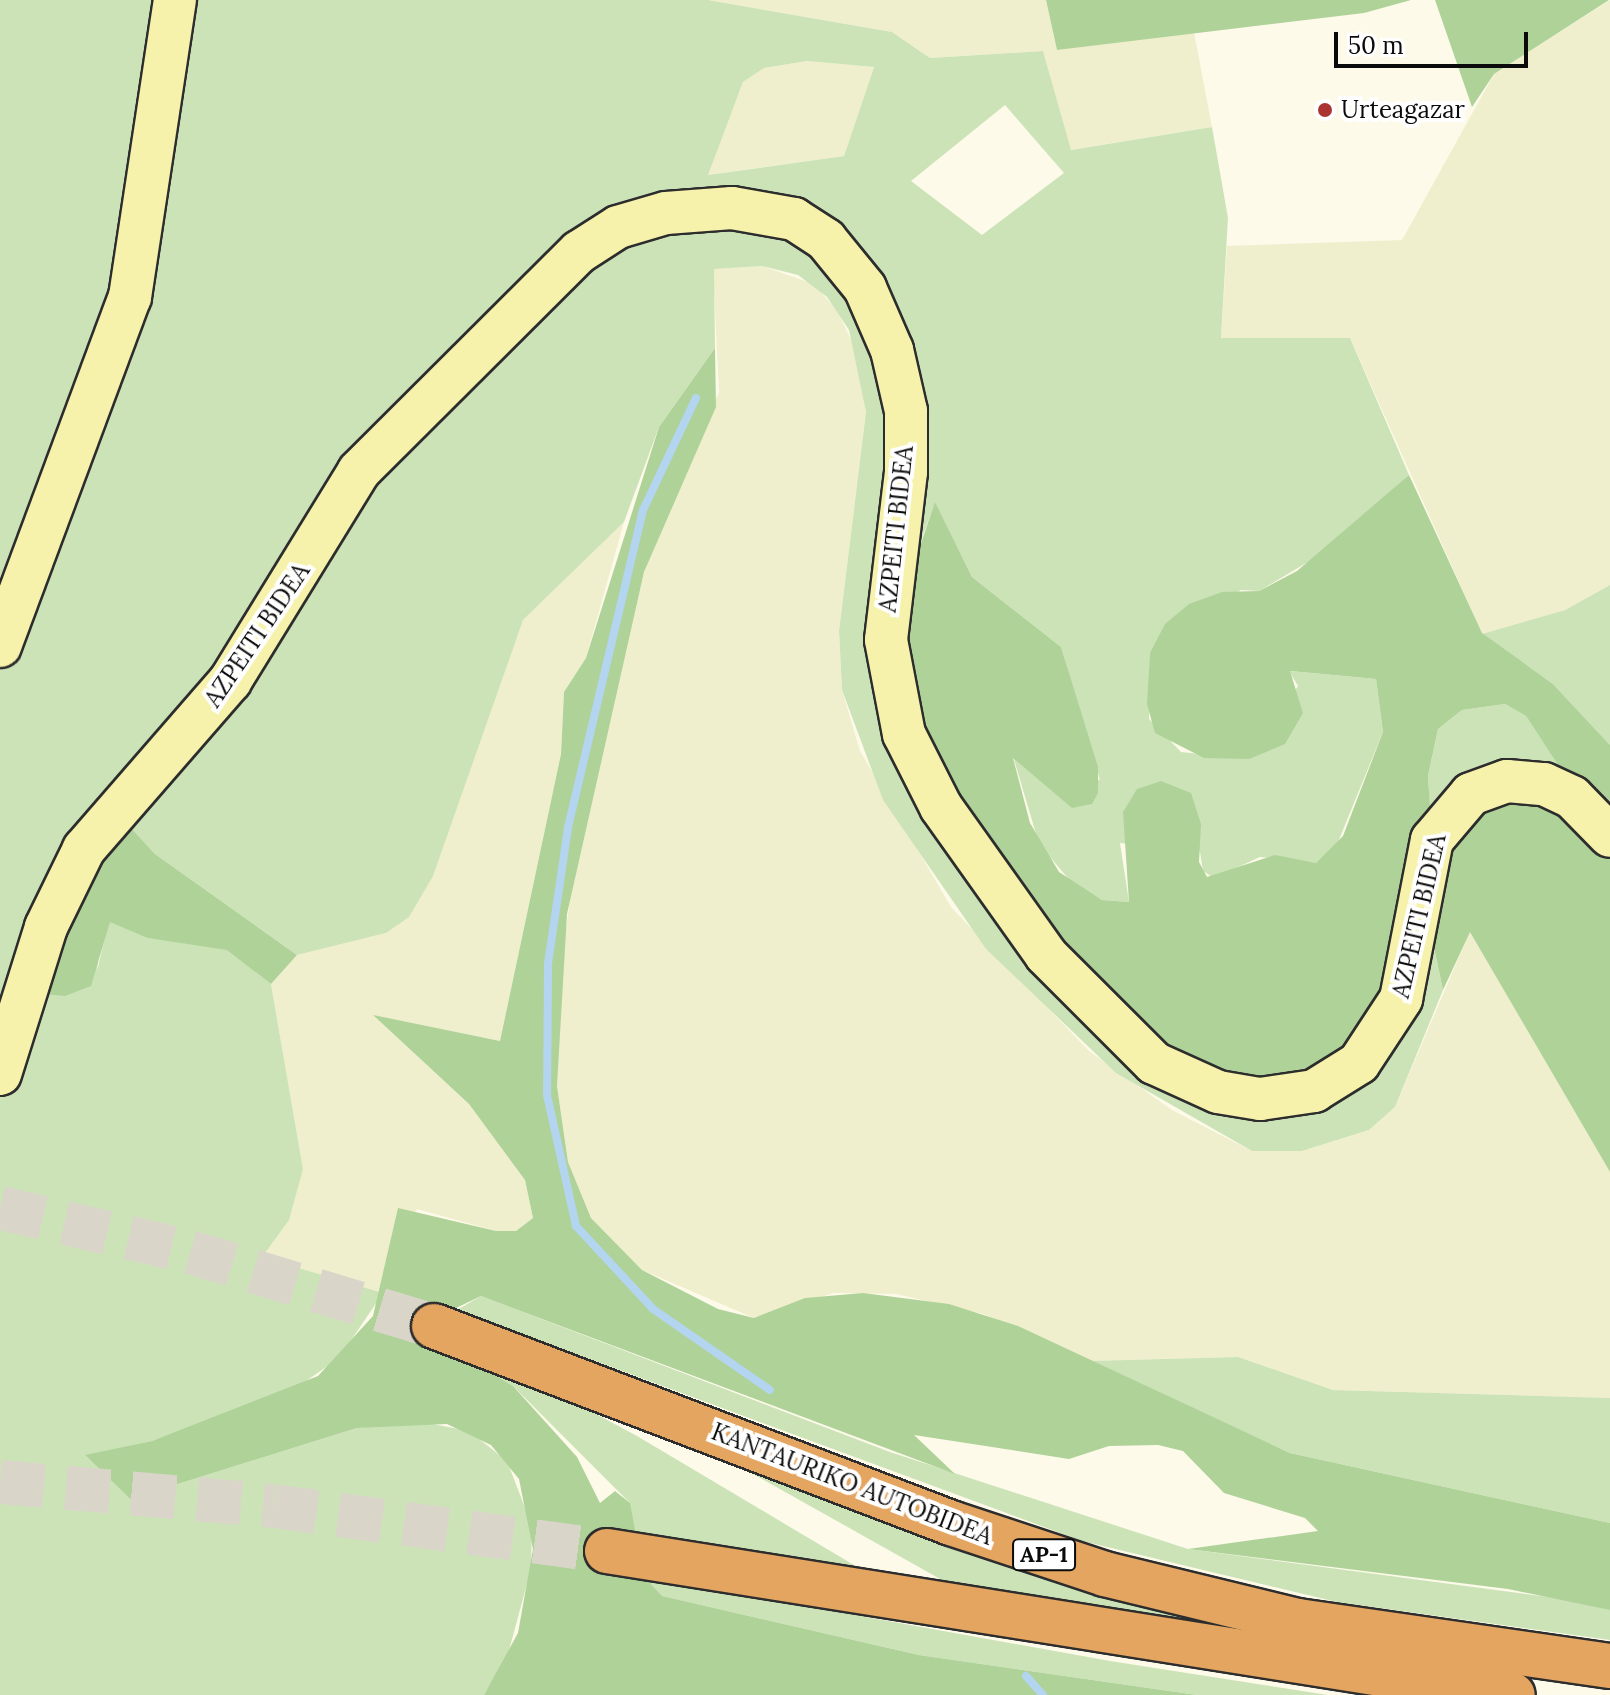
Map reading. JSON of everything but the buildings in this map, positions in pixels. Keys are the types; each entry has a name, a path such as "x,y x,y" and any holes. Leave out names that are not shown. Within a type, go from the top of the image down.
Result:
{"highway":[{"name":"KANTAURIKO AUTOBIDEA","path":"434,1326 1073,1565 1298,1621 1610,1666"},
{"path":"607,1551 1513,1695"}],"main road":[{"path":"0,646 130,297 175,0"},
{"name":"AZPEITI BIDEA","path":"0,1074 46,927 84,849 230,681 359,471 579,252 625,224 666,213 732,208 794,219 837,251 865,288 889,339 906,411 906,472 886,640 904,734 941,807 1046,955 1154,1063 1218,1092 1260,1099 1314,1091 1359,1063 1401,999 1432,840 1471,794 1507,781 1544,784 1572,797 1610,836"}],"green space":[{"path":"0,0 708,0 892,32 930,58 1043,51 1071,150 1212,127 1228,218 1221,338 1350,338 1409,475 1323,553 1259,591 1241,590 1150,653 1149,719 1181,752 1249,759 1298,686 1289,671 1376,679 1383,732 1336,847 1316,863 1260,857 1214,878 1203,871 1200,852 1120,843 1129,902 1102,900 1072,883 1039,844 1013,756 1100,780 1061,647 972,577 935,503 920,543 1046,955 1422,893 1443,990 1395,1107 1369,1130 1302,1151 1252,1151 1116,1073 986,949 883,800 842,690 839,631 866,412 849,330 827,297 798,275 762,266 714,269 715,348 659,427 624,522 523,620 433,876 409,917 386,933 297,955 155,854 114,811 97,971 109,921 147,938 227,949 271,984 303,1169 289,1220 262,1257 383,1293 339,1358 296,1388 152,1441 86,1456 130,1499 357,1428 422,1422 469,1431 507,1461 532,1526 531,1569 508,1654 484,1695 0,1695","holes":["807,61 874,67 844,156 708,175 743,82 764,68","1005,105 1064,173 982,235 911,181"]},
{"path":"708,0 1046,0 1057,50 1194,32 1212,127 1070,150 1043,51 930,58 892,32"},
{"path":"1046,0 1411,0 1364,13 1057,50"},
{"path":"1435,0 1609,0 1494,74 1472,107"},
{"path":"1610,0 1610,585 1565,610 1482,634 1350,338 1221,339 1227,246 1402,240 1494,74"},
{"path":"807,61 874,67 844,156 707,175 743,82 764,68"},
{"path":"762,266 814,284 838,312 855,349 866,412 839,631 842,690 860,751 951,907 1089,1051 1172,1110 1252,1151 1302,1151 1369,1130 1395,1107 1470,931 1610,1172 1610,1398 1333,1390 1238,1357 1089,1361 984,1314 896,1294 834,1293 754,1318 642,1270 591,1218 568,1162 557,1086 560,972 575,863 644,572 719,392 713,269"},
{"path":"715,348 716,407 644,572 567,914 557,1086 568,1162 591,1218 642,1270 718,1309 754,1318 805,1298 863,1293 949,1304 1018,1326 1290,1453 1610,1523 1610,1610 1508,1589 1188,1549 1318,1531 1305,1518 1224,1493 1183,1451 1158,1445 1109,1446 1069,1459 914,1435 955,1474 481,1296 450,1311 464,1356 513,1386 577,1457 600,1503 615,1491 630,1503 644,1577 662,1596 919,1655 1197,1695 484,1695 518,1633 533,1549 519,1479 491,1445 447,1424 357,1428 130,1499 85,1455 152,1441 318,1376 373,1316 398,1208 496,1231 516,1231 533,1218 525,1180 469,1104 373,1015 500,1041 561,754 564,692 586,658 659,427"},
{"path":"1409,475 1482,633 1553,684 1610,745 1610,1172 1470,932 1443,990 1423,896 1359,1063 1218,1092 1046,955 900,693 912,570 935,502 972,577 1061,647 1098,767 1098,793 1092,804 1072,808 1013,758 1030,823 1059,872 1102,900 1129,902 1123,812 1137,789 1161,781 1191,793 1201,824 1199,862 1207,877 1275,855 1316,863 1343,836 1383,732 1376,679 1290,671 1303,713 1285,744 1249,759 1204,758 1155,733 1147,704 1150,653 1165,624 1189,604 1222,592 1259,591 1297,571","holes":["1505,704 1526,716 1562,771 1432,835 1428,776 1438,729 1462,710"]},
{"path":"624,522 586,658 564,692 561,754 500,1041 374,1016 469,1104 525,1180 533,1218 516,1231 496,1231 417,1209 388,1255 383,1293 262,1257 303,1169 271,984 297,955 386,933 523,620"},
{"path":"1610,585 1610,745 1553,684 1482,634 1565,610"},
{"path":"1505,704 1526,716 1563,772 1432,840 1428,776 1438,729 1462,710"},
{"path":"114,810 155,854 297,955 271,984 227,950 147,938 110,922 91,986 65,996 25,992"},
{"path":"481,1296 890,1452 1188,1549 1572,1600 1610,1610 1610,1640 1337,1602 1082,1541 457,1310"},
{"path":"464,1356 544,1386 637,1436 864,1571 630,1535 630,1503 513,1386"},
{"path":"1238,1357 1333,1390 1610,1398 1610,1523 1290,1453 1089,1361"},
{"path":"721,1456 1260,1632 958,1589"},
{"path":"644,1577 1110,1661 1328,1695 1197,1695 919,1655 661,1596"}],"waterway":[{"path":"696,398 643,510 568,828 548,964 547,1095 576,1226 653,1309 770,1390"},
{"path":"1026,1676 1043,1695"}],"tunnel":[{"path":"0,1208 190,1252 434,1326"},
{"path":"0,1482 273,1506 607,1551"}],"place":[{"name":"Urteagazar","path":"1325,110"}]}
